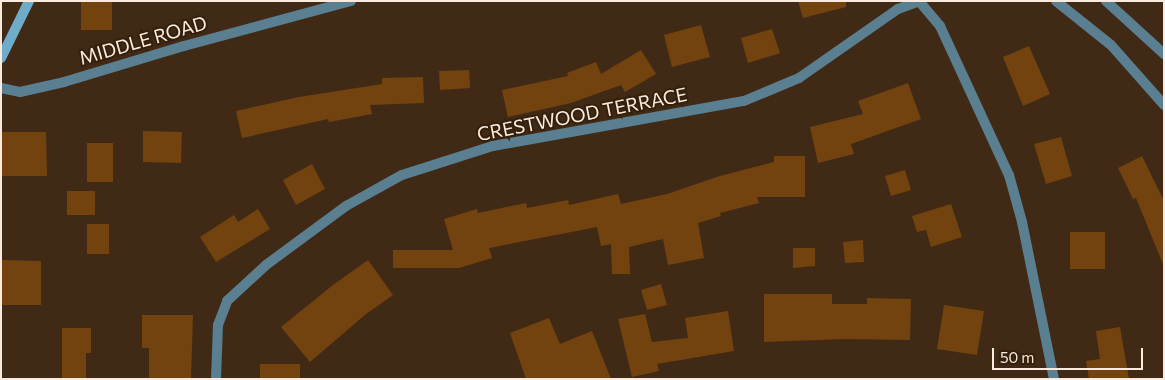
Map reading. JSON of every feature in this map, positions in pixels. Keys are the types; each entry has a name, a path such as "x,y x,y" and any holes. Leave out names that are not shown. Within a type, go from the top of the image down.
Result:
{"street":[{"path":"1,58 29,1"},
{"name":"MIDDLE ROAD","path":"1,88 20,92 64,82 184,46 351,1"},
{"path":"919,1 940,26 1009,175 1022,222 1054,379"},
{"name":"CRESTWOOD TERRACE","path":"216,379 218,325 227,301 266,265 346,206 402,175 493,146 744,101 799,78 898,9 919,1"},
{"path":"1056,1 1111,45 1164,105"},
{"path":"1106,1 1164,54"}],"building":[{"path":"81,1 112,1 112,30 81,30"},
{"path":"798,1 846,1 846,7 803,18"},
{"path":"701,25 710,57 672,67 664,35"},
{"path":"772,29 780,53 748,63 741,38"},
{"path":"1029,46 1050,94 1023,106 1003,57"},
{"path":"641,50 656,74 625,92 621,85 571,103 508,117 502,90 568,76 567,73 596,62 601,74"},
{"path":"469,70 470,88 440,90 439,71"},
{"path":"423,77 424,103 370,105 372,114 329,122 328,119 242,138 236,111 299,97 382,84 382,78"},
{"path":"908,83 921,119 851,144 854,154 818,163 810,127 863,114 858,101"},
{"path":"143,131 182,132 181,163 143,162"},
{"path":"1,132 46,132 47,176 1,176"},
{"path":"1061,137 1072,176 1046,184 1034,144"},
{"path":"87,143 113,143 113,182 87,182"},
{"path":"774,156 805,156 805,197 757,197 759,203 720,213 721,216 698,223 704,258 668,265 663,239 629,247 630,274 612,274 611,244 601,246 597,227 489,248 492,258 459,268 393,268 393,250 453,250 444,219 477,209 478,213 526,203 527,208 568,200 569,205 618,194 621,204 667,194 720,176 774,162"},
{"path":"1142,156 1164,201 1163,264 1136,198 1133,199 1118,168"},
{"path":"312,164 325,189 296,205 283,180"},
{"path":"905,170 911,190 891,196 885,176"},
{"path":"67,191 95,191 95,215 67,215"},
{"path":"951,204 962,237 931,247 926,230 917,232 912,216"},
{"path":"258,209 270,229 216,262 200,237 234,215 238,222"},
{"path":"87,224 109,224 109,254 87,254"},
{"path":"1070,232 1105,232 1105,269 1070,269"},
{"path":"863,240 864,262 845,263 843,242"},
{"path":"793,248 815,248 815,266 793,268"},
{"path":"1,260 41,261 41,305 1,305"},
{"path":"368,260 393,295 366,314 310,362 281,327 333,285"},
{"path":"661,284 667,305 647,310 641,290"},
{"path":"764,294 832,294 832,304 867,304 867,298 911,299 910,340 846,339 764,342"},
{"path":"944,305 984,311 977,355 937,349"},
{"path":"728,311 734,351 657,364 659,371 632,377 618,319 645,314 652,342 688,338 685,318"},
{"path":"142,315 193,315 191,379 149,379 149,348 142,348"},
{"path":"549,318 560,344 592,331 611,379 526,379 510,333"},
{"path":"1120,327 1129,379 1089,379 1086,361 1100,359 1096,331"},
{"path":"62,328 91,328 91,353 86,353 86,379 62,379"},
{"path":"260,364 300,364 300,379 260,379"}]}
